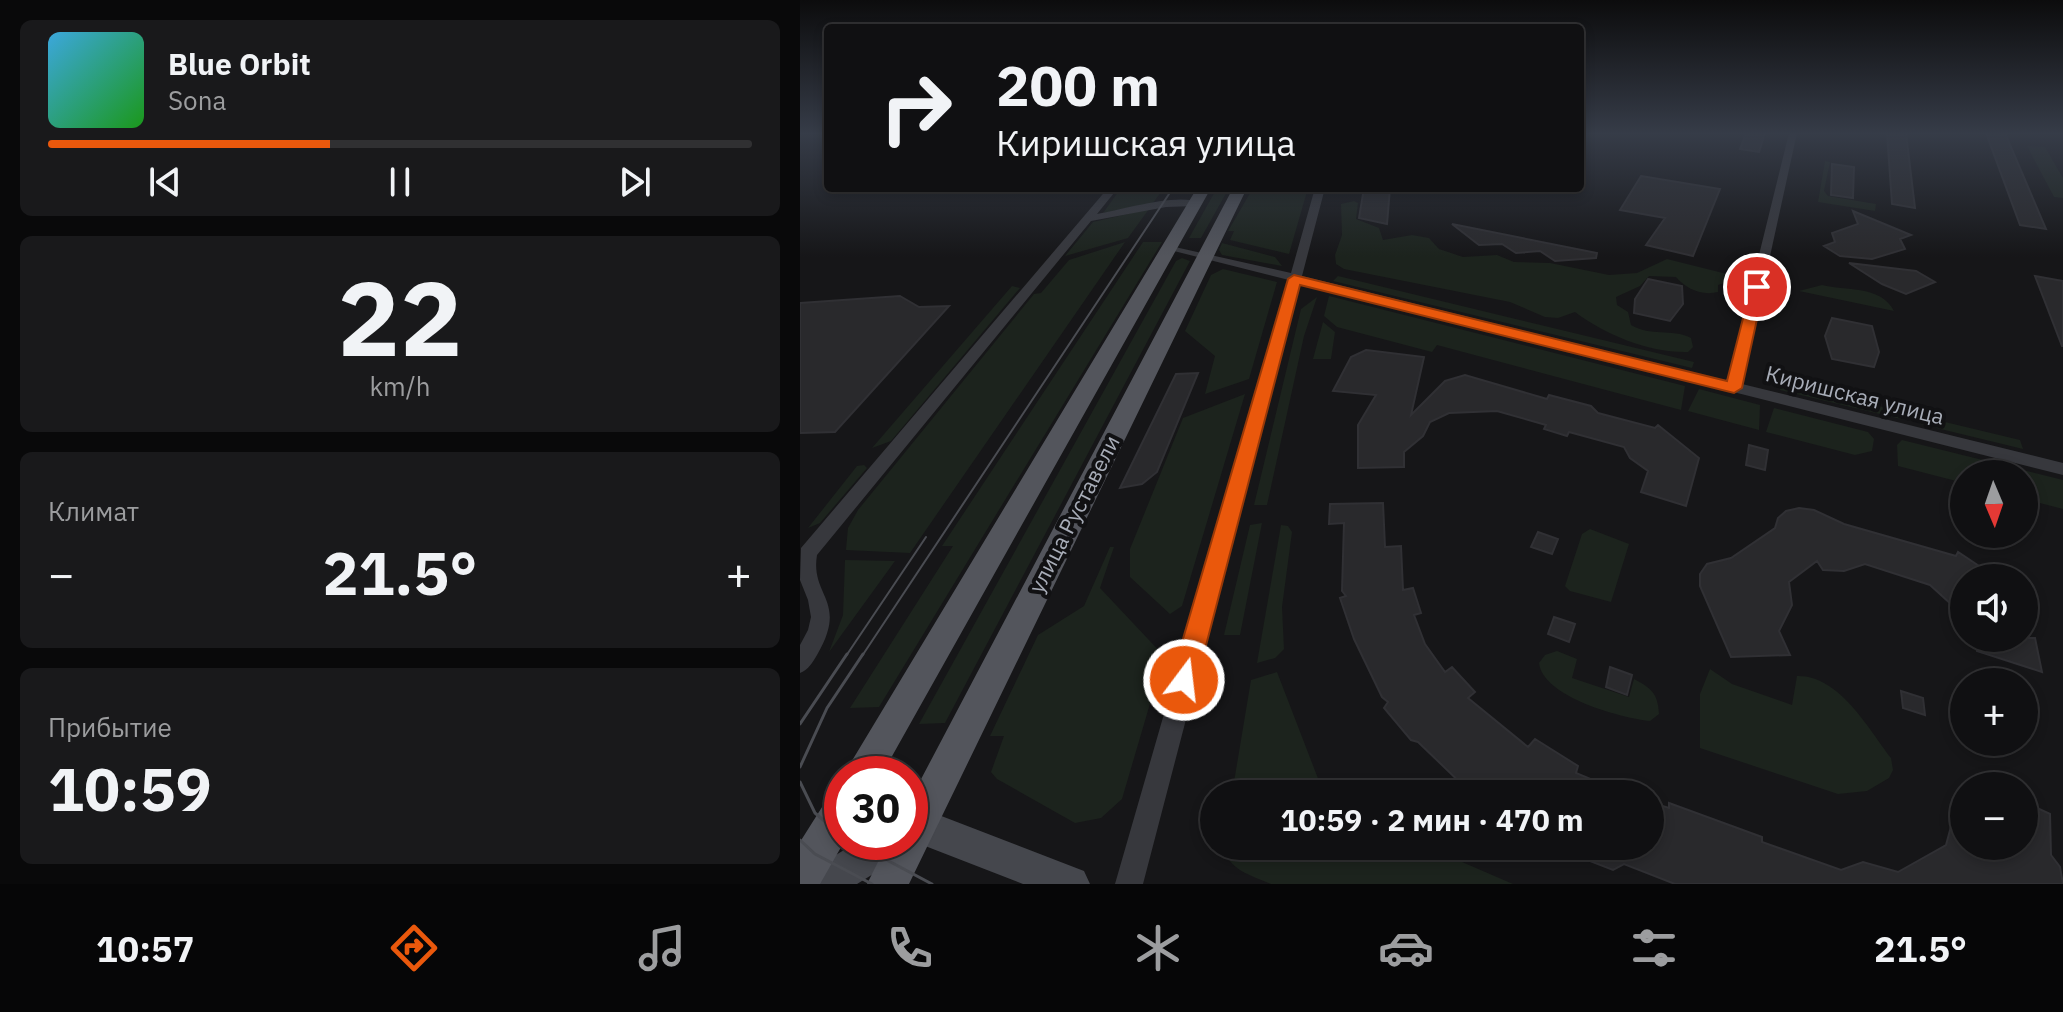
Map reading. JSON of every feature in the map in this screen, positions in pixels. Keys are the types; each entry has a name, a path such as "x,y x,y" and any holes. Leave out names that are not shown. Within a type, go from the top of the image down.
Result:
{"main road":[{"name":"улица Руставели","path":"928,795 1238,192"},
{"path":"873,756 1170,247 1194,196"},
{"path":"800,880 824,839"},
{"path":"928,842 1071,884"},
{"path":"823,884 865,860"},
{"name":"улица Руставели","path":"887,884 897,860"}],"street":[{"path":"1734,388 1783,174"},
{"path":"800,663 818,634 822,614 803,573 803,562 808,553 1110,192"},
{"path":"1129,884 1319,192"},
{"path":"1087,219 1194,196"},
{"name":"Киришская улица","path":"1170,247 2063,469"}],"shaded area":[{"path":"1823,174 1827,174 1824,191 1828,196 1876,204 1875,211 1818,202"},
{"path":"2042,174 2061,174 2063,178 2063,198 2054,197"},
{"path":"1118,192 1161,192 1153,203 1103,213"},
{"path":"1215,192 1227,192 1201,238 1189,238"},
{"path":"1251,192 1307,192 1289,254 1230,240 1234,231 1228,231"},
{"path":"1358,203 1356,219 1379,228 1383,240 1412,235 1429,238 1439,249 1463,257 1497,255 1514,262 1550,263 1609,275 1637,273 1667,259 1727,274 1733,280 1718,285 1718,292 1706,293 1689,288 1676,277 1649,276 1640,286 1616,297 1617,305 1628,312 1631,325 1646,331 1684,335 1691,338 1693,347 1688,352 1673,352 1643,346 1600,328 1575,312 1558,318 1545,317 1510,302 1344,269 1336,264 1335,255 1342,235 1341,204"},
{"path":"1149,209 1128,238 1065,256 1093,222"},
{"path":"1125,242 910,553 846,550 848,528 858,510 1034,294 1041,293 1069,260"},
{"path":"1143,242 1162,242 879,707 850,708 953,546 942,546"},
{"path":"1222,243 1275,257 1282,266 1222,255 1219,250"},
{"path":"1182,258 1190,261 945,723 919,724 1176,261"},
{"path":"1223,269 1277,282 1249,379 1205,394 1215,356 1185,331 1211,275"},
{"path":"1338,276 1694,362 1692,368 1333,281"},
{"path":"1822,285 1872,293 1894,311 1799,291"},
{"path":"1012,286 1020,288 891,441 872,448"},
{"path":"1329,296 1685,386 1681,410 1437,345 1432,352 1337,327 1324,316"},
{"path":"1317,297 1304,336 1267,505 1254,505 1301,309"},
{"path":"1323,322 1335,332 1331,359 1313,359"},
{"path":"1781,383 1904,412 1905,420 1780,390"},
{"path":"1699,389 1760,405 1759,430 1688,411"},
{"path":"1245,394 1182,606 1170,614 1130,577 1130,549 1183,418"},
{"path":"1774,408 1868,432 1874,439 1872,451 1855,455 1766,432"},
{"path":"1920,416 2020,440 2023,449 1920,424"},
{"path":"1902,440 1982,460 1950,460 1950,479 1898,466 1897,445"},
{"path":"857,466 867,468 820,523 808,528"},
{"path":"2038,474 2063,480 2063,509 2038,503"},
{"path":"1262,523 1240,635 1224,635 1250,525"},
{"path":"1281,525 1288,526 1292,532 1282,607 1284,649 1275,658 1257,663"},
{"path":"1590,529 1629,544 1611,602 1570,591 1565,586 1582,534"},
{"path":"1110,547 1114,547 1100,588 1164,656 1122,799 1101,818 1075,823 997,779 991,772 1004,736 990,736 1038,635 1084,606"},
{"path":"845,560 895,561 829,652 843,615"},
{"path":"1557,651 1577,659 1572,678 1629,697 1634,679 1645,685 1655,696 1659,714 1650,721 1637,719 1568,696 1544,675 1539,663 1545,655"},
{"path":"1710,669 1732,684 1792,705 1797,676 1826,684 1851,705 1891,758 1893,770 1889,778 1867,791 1838,794 1700,748 1700,694"},
{"path":"1277,672 1319,780 1234,780 1251,680"},
{"path":"1457,860 1513,884 1271,884 1249,875 1230,861"}],"building":[{"path":"1832,174 1854,174 1853,198 1831,195"},
{"path":"1890,174 1911,174 1915,208 1892,204"},
{"path":"2001,174 2023,174 2046,229 2020,225"},
{"path":"1641,176 1720,189 1693,256 1646,245 1665,218 1620,210"},
{"path":"1363,192 1390,192 1387,224 1359,218"},
{"path":"1853,211 1911,235 1900,239 1905,249 1872,259 1840,256 1824,246 1835,242 1832,233 1858,224"},
{"path":"1452,224 1597,253 1596,258 1555,261 1540,251 1516,253 1502,244 1479,245"},
{"path":"1849,263 1916,271 1935,282 1906,294 1882,284"},
{"path":"2035,276 2063,281 2063,346 2062,346"},
{"path":"1648,279 1682,286 1683,304 1670,321 1634,313 1635,299"},
{"path":"900,296 919,307 949,306 835,432 800,433 800,303"},
{"path":"1832,318 1872,326 1879,352 1874,367 1832,359 1825,336"},
{"path":"1366,350 1424,357 1411,415 1445,381 1465,375 1547,399 1549,395 1591,406 1598,413 1655,428 1658,425 1699,458 1686,506 1641,492 1648,471 1630,458 1624,447 1569,432 1567,436 1544,429 1546,425 1497,411 1449,413 1430,422 1423,436 1404,452 1404,467 1358,468 1358,425 1376,395 1333,391 1351,357"},
{"path":"1198,373 1157,472 1142,484 1120,488 1176,374"},
{"path":"1749,445 1768,450 1765,470 1746,465"},
{"path":"1383,503 1385,547 1401,546 1403,590 1413,588 1421,613 1414,615 1425,644 1445,672 1452,667 1475,692 1468,698 1528,747 1535,739 1578,766 1576,773 1593,780 1458,780 1418,742 1411,740 1384,708 1388,702 1382,697 1354,639 1340,598 1346,596 1342,591 1344,523 1329,524 1330,504"},
{"path":"1799,508 1814,510 1844,524 1956,556 1958,552 1976,564 1950,564 1950,603 1930,585 1865,564 1844,571 1823,570 1817,561 1789,582 1792,605 1779,631 1790,655 1731,657 1700,586 1700,574 1707,564 1731,558 1775,528 1778,518 1786,511"},
{"path":"1538,532 1558,539 1552,554 1531,547"},
{"path":"1554,617 1575,624 1569,642 1548,634"},
{"path":"1980,652 2038,652 2042,672 2038,668"},
{"path":"1610,667 1632,675 1627,695 1606,687"},
{"path":"1901,691 1923,698 1925,715 1903,708"},
{"path":"1669,803 1762,837 1762,842 1841,870 1863,862 1898,872 1946,845 1950,830 1950,860 2038,860 2038,808 2050,814 2051,855 2060,867 2063,884 1675,884 1624,864 1613,870 1587,860 1664,860 1664,806 1669,808"}],"tram line":[{"path":"862,656 1170,192"},
{"path":"846,656 926,537"},
{"path":"800,724 847,654"},
{"path":"800,767 827,708 863,654"},
{"path":"800,782 815,813 824,821"},
{"path":"800,840 815,854 872,884"},
{"path":"887,860 932,884"}],"route":[{"path":"1184,680 1294,279 1734,388 1757,287"}]}
